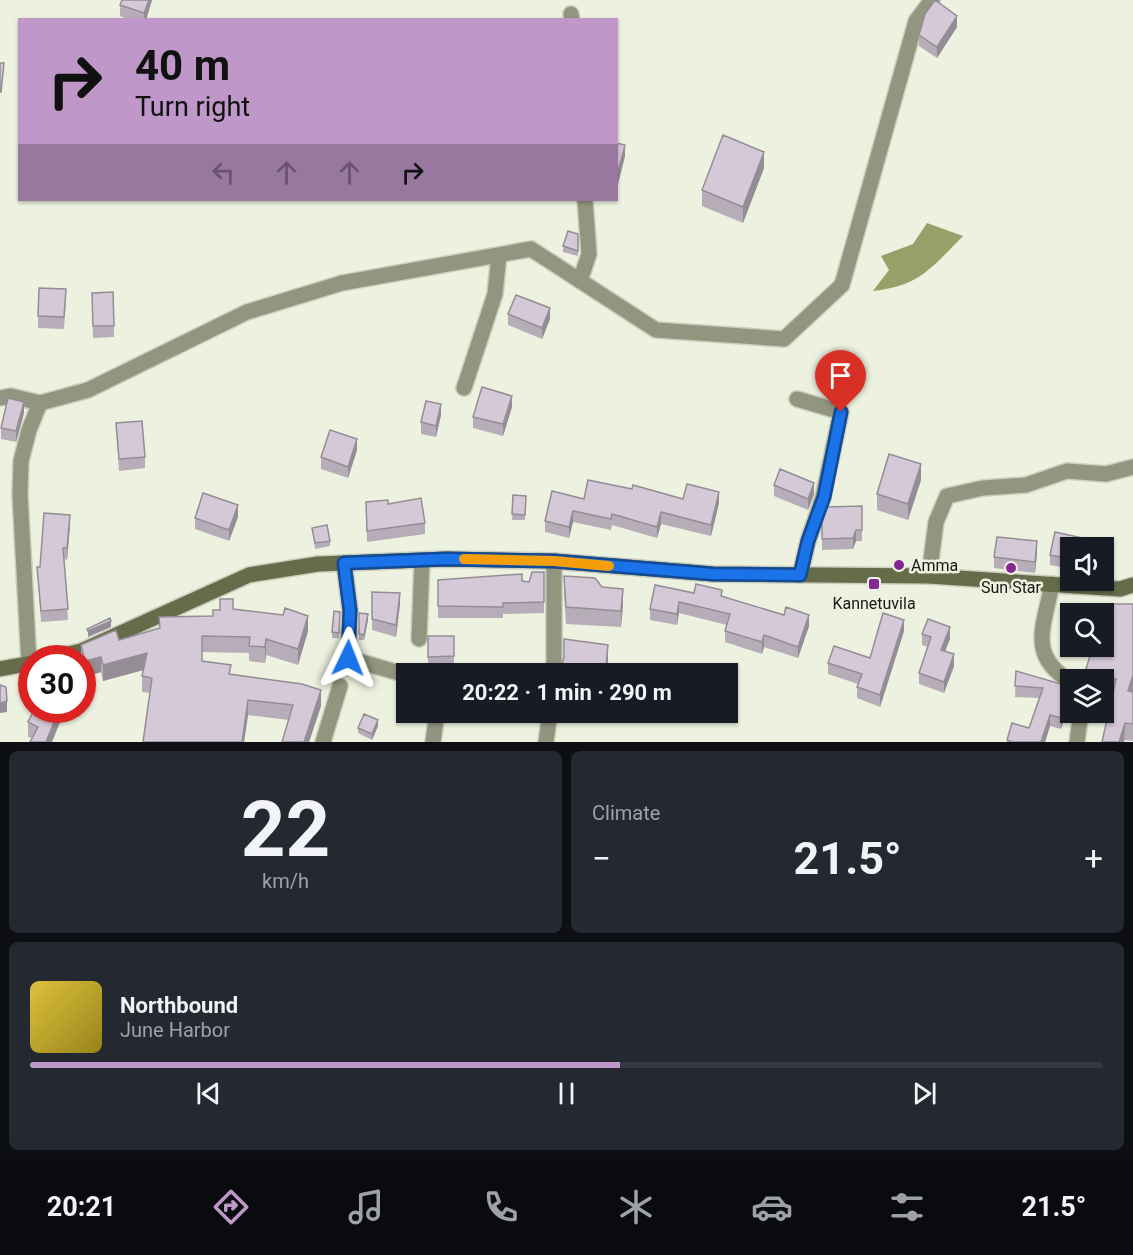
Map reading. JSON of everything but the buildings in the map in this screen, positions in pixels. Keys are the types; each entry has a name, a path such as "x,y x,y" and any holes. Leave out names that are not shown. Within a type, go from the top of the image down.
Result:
{"main road":[{"path":"94,645 249,575 318,564 422,560 554,561 713,574 929,576 1120,589 1133,585"},
{"path":"0,669 18,666"}],"street":[{"path":"0,398 11,396 40,404 88,390 247,312 342,284 531,249 656,330 784,339 842,285 916,21 932,0"},
{"path":"580,281 589,254 585,201"},
{"path":"464,388 495,294 499,255"},
{"path":"797,399 841,412 824,497 808,541 800,575"},
{"path":"29,645 20,495 21,461 29,430 40,404"},
{"path":"929,576 936,522 947,496 983,488 1026,485 1067,471 1106,474 1133,467"},
{"path":"419,639 422,560"},
{"path":"554,561 554,663"},
{"path":"344,563 350,610 348,658 396,672"},
{"path":"1052,584 1042,634 1042,652 1050,666 1060,674"},
{"path":"323,742 340,686"},
{"path":"433,742 436,723"},
{"path":"546,742 549,723"},
{"path":"1077,742 1080,723"}],"shaded area":[{"path":"927,223 963,236 933,266 914,280 903,285 873,291 889,270 881,256 913,244"}],"slow traffic":[{"path":"464,559 554,561 609,566"}],"place":[{"name":"Amma","path":"899,565"},
{"name":"Sun Star","path":"1011,568"},
{"name":"Kannetuvila","path":"874,584"}],"route":[{"path":"348,658 350,610 344,563 447,559 554,561 713,574 800,575 808,541 824,497 841,412"}]}
